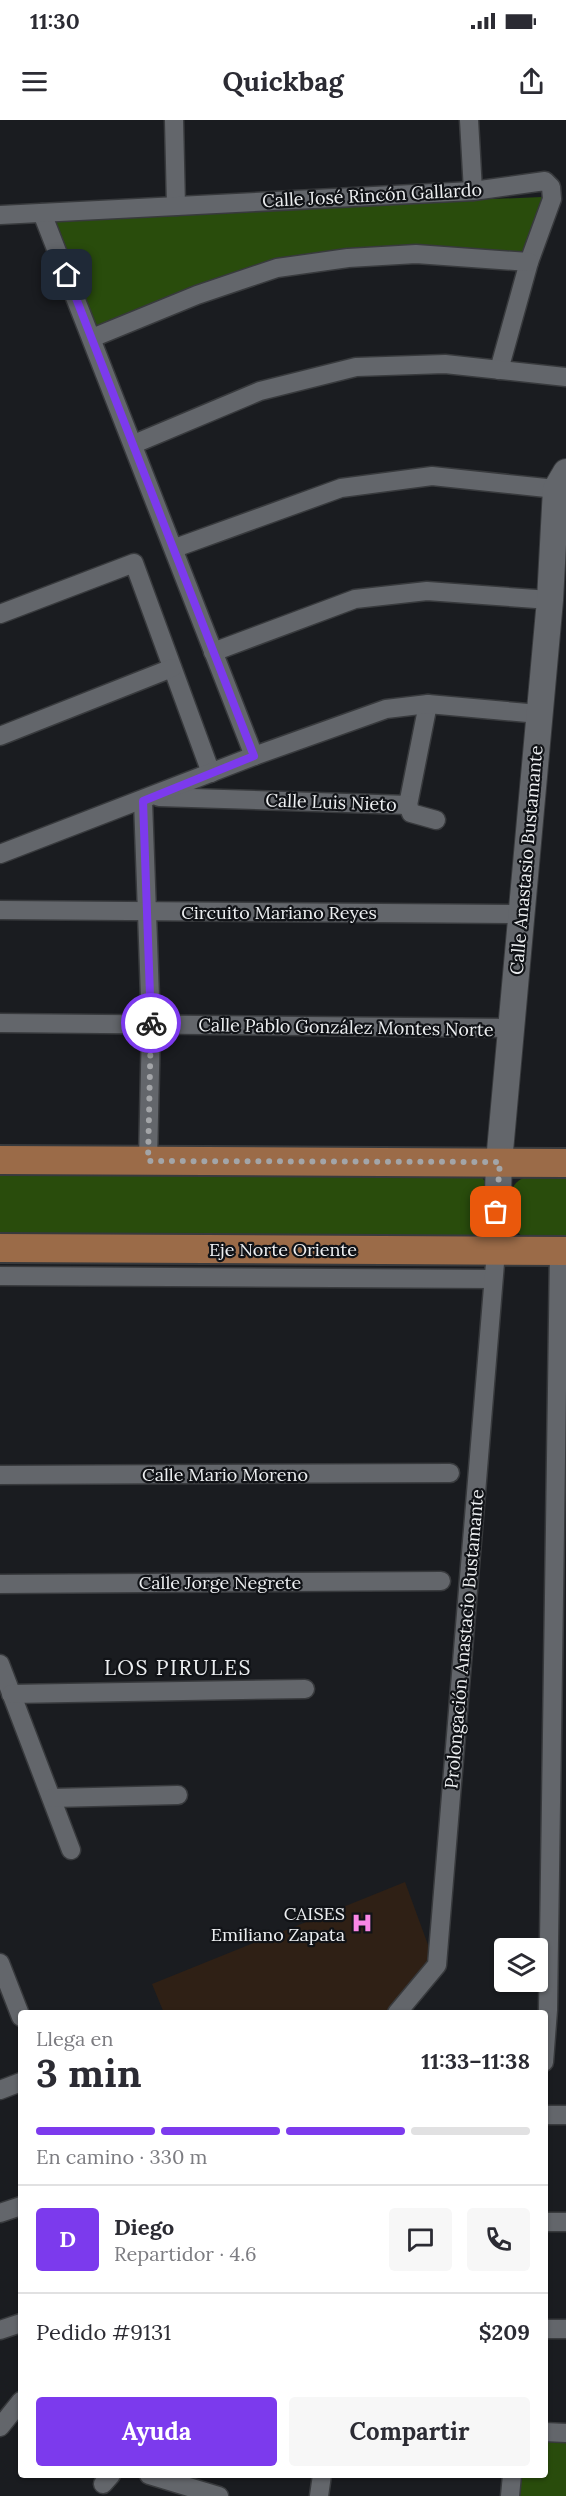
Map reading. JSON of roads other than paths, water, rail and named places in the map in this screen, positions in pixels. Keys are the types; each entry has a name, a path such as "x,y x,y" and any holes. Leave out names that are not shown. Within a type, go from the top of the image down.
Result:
{"main road":[{"path":"0,1160 566,1163"},
{"name":"Eje Norte Oriente","path":"0,1248 562,1251"}],"street":[{"path":"174,120 176,206"},
{"path":"469,120 474,191"},
{"name":"Calle José Rincón Gallardo","path":"0,215 474,191 545,181 551,187 552,199 530,262 499,370"},
{"path":"42,213 175,548 254,756"},
{"path":"92,338 197,295 277,268 348,258 416,254 530,262"},
{"path":"134,444 260,391 356,367 445,364 566,377"},
{"path":"175,548 341,488 432,476 561,480"},
{"name":"Calle Anastasio Bustamante","path":"496,1251 500,1162 511,1028 561,480"},
{"path":"0,614 134,563 211,773"},
{"path":"213,652 356,599 427,591 550,600"},
{"path":"0,736 172,668"},
{"name":"Calle Luis Nieto","path":"0,854 148,799 254,756 386,709 428,704 539,714"},
{"name":"Calle Luis Nieto","path":"148,799 408,804 428,704"},
{"path":"148,799 151,1025 148,1161"},
{"path":"408,804 411,813 436,820"},
{"name":"Circuito Mariano Reyes","path":"0,910 521,914"},
{"name":"Calle Pablo González Montes Norte","path":"0,1023 511,1028"},
{"name":"Prolongación Anastacio Bustamante","path":"400,2010 437,1965 496,1251"},
{"path":"548,2046 557,2010 562,1251"},
{"name":"Eje Norte Oriente","path":"0,1276 493,1279"},
{"name":"Calle Mario Moreno","path":"0,1475 450,1473"},
{"name":"Calle Jorge Negrete","path":"0,1584 441,1581"},
{"path":"0,1664 71,1850"},
{"path":"11,1694 305,1689"},
{"path":"52,1798 178,1795"},
{"path":"1,1968 18,2010"},
{"path":"0,2090 18,2083"},
{"path":"548,2115 566,2115"},
{"path":"0,2213 18,2207"},
{"path":"548,2222 566,2222"},
{"path":"0,2330 18,2324"},
{"path":"548,2329 566,2329"},
{"path":"0,2427 18,2405"},
{"path":"548,2432 566,2433"},
{"path":"159,2478 219,2496"},
{"path":"319,2496 322,2478"},
{"path":"510,2496 512,2478"}],"place":[{"name":"CAISES Emiliano Zapata","path":"362,1923"}],"district":[{"name":"LOS PIRULES","path":"178,1667"}]}
